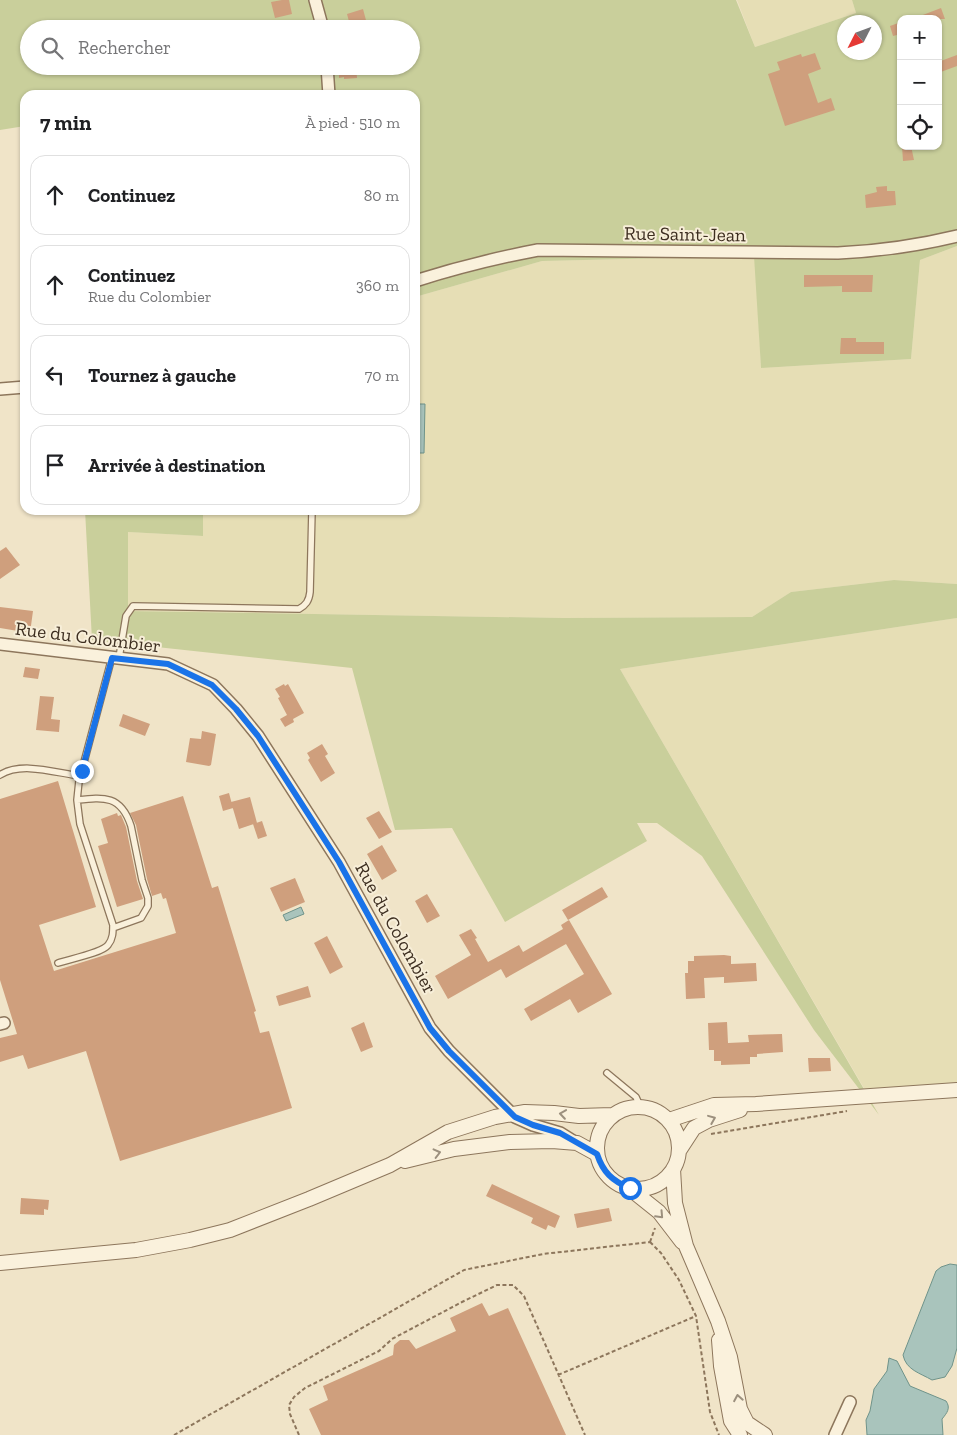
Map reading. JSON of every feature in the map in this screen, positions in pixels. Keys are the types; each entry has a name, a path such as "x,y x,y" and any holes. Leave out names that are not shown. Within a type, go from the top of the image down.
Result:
{"street":[{"path":"315,0 321,20"},
{"path":"328,75 329,90"},
{"name":"Rue Saint-Jean","path":"420,280 497,257 538,250 838,253 891,250 918,246 957,236"},
{"path":"0,389 20,387"},
{"name":"Rue du Colombier","path":"0,644 168,664 212,685 236,709 258,736 339,862 430,1028 449,1051 515,1117 533,1125 560,1133 577,1143"},
{"path":"669,1120 714,1105 756,1104 957,1090"},
{"path":"679,1151 675,1130 669,1120 661,1113 640,1106 625,1108 612,1115 604,1123 597,1143 597,1154 601,1166 608,1176 618,1184 642,1189 654,1186 665,1179 673,1169 679,1151 694,1128 708,1120 756,1104"},
{"path":"0,1263 136,1250 230,1230 390,1165 448,1132 511,1113 541,1112 579,1116 612,1115"},
{"path":"390,1165 454,1149 510,1142 552,1141 577,1143 597,1154"},
{"path":"673,1169 675,1203 686,1246 718,1321 730,1357 740,1409 747,1423 765,1435"},
{"path":"630,1188 659,1212 686,1246"},
{"path":"718,1321 721,1366 731,1421 740,1435"},
{"path":"835,1435 850,1402"}],"lane":[{"path":"58,963 107,946 112,938 113,928 80,824 77,800 80,776 126,616 133,606 298,609 305,606 310,592 312,515"},
{"path":"0,775 10,770 23,768 80,776"},
{"path":"77,800 103,798 110,800 121,807 131,826 142,880 148,898 148,906 141,918 113,928"},
{"path":"607,1073 636,1097 640,1106"}],"path":[{"path":"709,1135 851,1111"},
{"path":"650,1242 655,1227 654,1222"},
{"path":"650,1242 661,1253 679,1280 696,1316 710,1412 719,1435"},
{"path":"174,1435 464,1270 543,1254 650,1242"},
{"path":"299,1435 290,1414 289,1405 294,1397 305,1388 379,1351 392,1340 497,1285 513,1285 524,1296 585,1435"},
{"path":"558,1375 696,1316"}],"shaded area":[{"path":"737,0 852,0 856,13 837,15 837,19 755,47"},
{"path":"957,246 957,584 894,580 791,592 752,617 564,618 127,611 128,532 203,536 203,515 420,515 420,296 542,261 755,256 761,368 911,359 920,260"},
{"path":"957,618 957,1088 868,1095 620,669"}],"green space":[{"path":"0,0 736,0 755,47 837,19 837,60 882,60 882,15 850,15 856,13 852,0 957,0 957,246 920,260 911,359 761,368 754,256 542,261 420,296 420,90 20,90 20,127 0,130"},
{"path":"85,515 203,515 203,536 128,532 128,611 564,618 752,617 791,592 894,580 957,584 957,618 620,669 879,1115 814,1030 702,856 657,823 637,823 647,841 505,922 452,828 395,830 352,668 92,640"}],"water":[{"path":"420,404 425,404 424,453 420,453"},
{"path":"301,907 304,914 286,921 283,915"},
{"path":"950,1264 957,1265 957,1348 952,1366 945,1377 932,1380 910,1368 903,1355 936,1271"},
{"path":"889,1358 897,1361 910,1386 946,1401 948,1408 947,1413 942,1419 943,1435 867,1435 866,1420 870,1411 874,1389 887,1371"}],"building":[{"path":"289,0 292,14 275,18 271,2"},
{"path":"941,8 945,19 942,19 942,15 923,15"},
{"path":"363,9 366,20 349,20 347,14"},
{"path":"897,23 897,35 893,36 890,26"},
{"path":"815,53 821,69 808,74 818,103 831,98 835,110 785,126 768,74 780,70 777,62 801,54 802,57"},
{"path":"957,55 957,66 942,72 942,61"},
{"path":"339,75 357,75 357,78 339,78"},
{"path":"902,150 912,150 914,160 903,161"},
{"path":"887,186 887,191 895,191 896,205 866,208 865,195 877,192 876,187"},
{"path":"804,275 873,275 872,292 842,292 842,286 804,287"},
{"path":"841,338 856,338 856,342 884,342 884,354 840,354"},
{"path":"6,547 20,565 0,579 0,551"},
{"path":"0,607 33,611 30,633 0,628"},
{"path":"25,667 40,669 38,679 23,677"},
{"path":"284,684 285,686 288,684 304,713 293,719 294,722 285,727 280,719 287,715 275,689"},
{"path":"40,696 54,697 51,719 60,720 59,732 36,730"},
{"path":"123,714 150,724 145,736 119,726"},
{"path":"202,731 216,734 211,765 209,766 186,762 190,738 201,739"},
{"path":"322,744 328,754 325,756 335,773 321,782 308,760 310,758 307,753"},
{"path":"58,781 96,907 39,925 54,971 176,933 166,898 163,899 161,893 152,896 136,825 130,813 183,796 212,888 218,886 256,1011 254,1012 260,1033 269,1031 292,1108 120,1161 86,1051 28,1069 23,1055 0,1062 0,1038 17,1034 0,980 0,799"},
{"path":"229,793 233,808 223,811 219,796"},
{"path":"250,797 257,823 239,829 231,802"},
{"path":"379,811 392,832 379,839 366,818"},
{"path":"117,813 118,816 121,815 126,827 137,881 143,899 117,907 98,846 108,843 101,819"},
{"path":"262,821 267,836 258,839 253,824"},
{"path":"382,845 397,871 382,880 367,854"},
{"path":"295,878 305,902 281,912 270,888"},
{"path":"602,887 608,897 568,920 562,910"},
{"path":"427,894 440,916 427,923 415,901"},
{"path":"569,920 612,994 578,1013 570,999 531,1021 524,1009 584,974 566,944 506,978 501,969 448,999 435,976 471,955 459,935 471,929 488,962 519,945 523,952 563,929 561,925"},
{"path":"327,936 343,967 330,974 314,943"},
{"path":"694,956 731,956 731,964 756,963 757,981 724,983 724,977 704,978 705,998 686,999 685,973 688,973 688,961 694,961"},
{"path":"308,986 311,997 279,1006 276,996"},
{"path":"364,1022 373,1047 361,1052 351,1028"},
{"path":"727,1022 728,1043 749,1042 748,1035 782,1034 783,1052 757,1054 757,1057 750,1057 750,1064 721,1065 721,1061 714,1061 714,1050 709,1050 708,1023"},
{"path":"808,1058 830,1058 831,1071 809,1072"},
{"path":"492,1184 560,1216 555,1228 548,1225 546,1230 531,1223 533,1218 486,1196"},
{"path":"21,1198 49,1200 48,1210 44,1209 44,1215 20,1214"},
{"path":"609,1208 612,1221 577,1228 574,1214"},
{"path":"482,1303 489,1316 508,1308 566,1435 321,1435 309,1409 328,1400 323,1386 393,1355 394,1345 400,1340 409,1340 416,1349 456,1331 450,1318"}],"route":[{"path":"82,771 112,658 168,664 212,685 236,709 258,736 339,862 430,1028 449,1051 515,1117 533,1125 560,1133 597,1154 601,1166 608,1176 618,1184 630,1188"}]}
